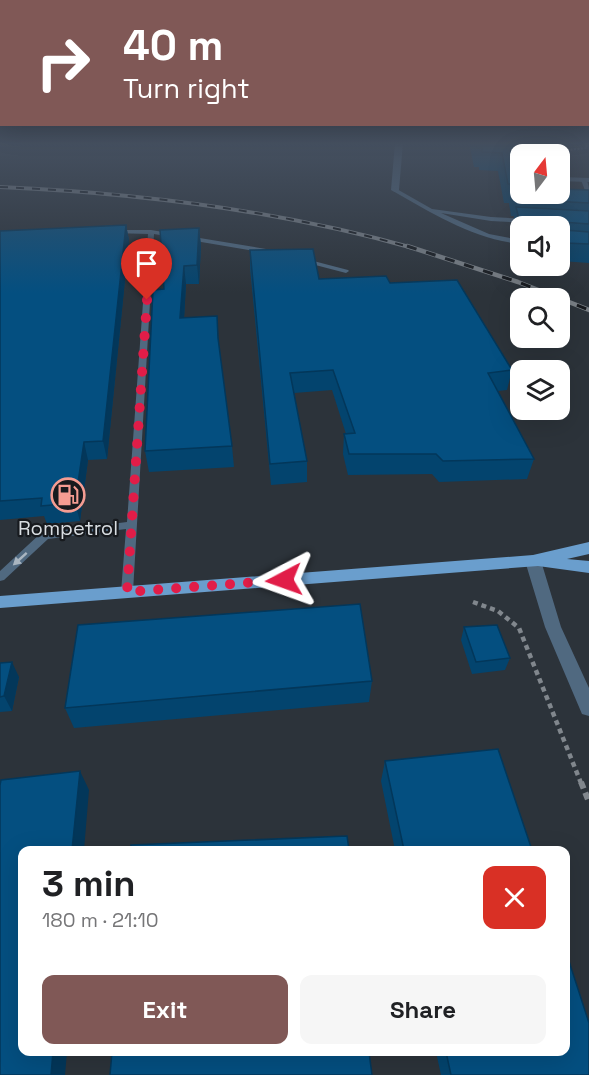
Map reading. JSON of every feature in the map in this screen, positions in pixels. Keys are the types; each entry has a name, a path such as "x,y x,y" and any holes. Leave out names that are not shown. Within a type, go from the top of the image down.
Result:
{"main road":[{"path":"0,602 532,561 589,548"},
{"path":"532,561 589,567"}],"street":[{"path":"532,561 553,627 589,708"}],"lane":[{"path":"401,193 430,210 479,232 510,240"},
{"path":"430,210 510,220"},
{"path":"105,231 151,232 277,253"},
{"path":"127,592 151,232"},
{"path":"288,256 346,272"},
{"path":"0,577 45,536 132,525"}],"path":[{"path":"473,603 495,607 506,614 519,628 589,802"}],"building":[{"path":"570,193 589,193 589,203 570,202"},
{"path":"516,207 589,211 589,224 570,223 570,216 518,216"},
{"path":"126,225 103,441 84,442 75,503 41,506 42,498 0,501 0,231"},
{"path":"199,228 197,265 184,266 180,318 217,316 232,446 145,451 153,290 164,289 160,230"},
{"path":"570,230 589,232 589,244 570,243"},
{"path":"313,249 319,279 386,276 390,283 457,280 510,367 510,370 488,373 510,414 510,420 513,420 534,459 443,461 436,454 349,454 344,434 355,433 333,370 290,373 307,461 270,464 250,250"},
{"path":"360,604 372,681 65,708 78,625"},
{"path":"497,625 510,658 476,662 464,627"},
{"path":"12,662 4,696 0,697 0,663"},
{"path":"498,749 531,846 403,846 385,761"},
{"path":"80,771 72,846 18,846 18,1056 53,1056 51,1075 0,1075 1,780"},
{"path":"347,836 348,846 131,846"},
{"path":"570,964 589,1023 589,1075 451,1075 447,1056 570,1056"},
{"path":"112,1056 370,1056 372,1075 110,1075"}],"railway":[{"path":"93,193 156,199 259,214 311,223 413,248"},
{"path":"407,246 518,282 589,310"}],"place":[{"name":"Rompetrol","path":"68,495"}],"route":[{"path":"147,300 127,592 284,580"}]}
